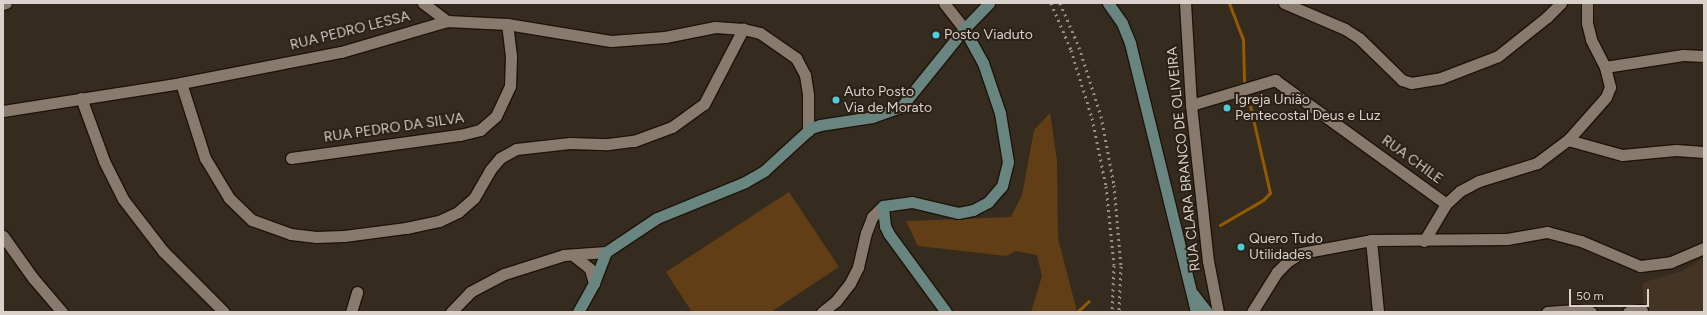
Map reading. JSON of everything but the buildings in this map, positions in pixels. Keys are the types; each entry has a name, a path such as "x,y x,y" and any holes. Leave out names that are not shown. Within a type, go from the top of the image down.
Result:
{"main road":[{"path":"578,312 594,284 606,252 657,218 745,182 764,171 808,131 820,125 872,118 901,107 964,29 989,3"},
{"path":"1108,3 1122,23 1130,43 1196,312"},
{"path":"946,312 889,234 885,226 884,206 912,202 958,213 973,210 988,202 1002,186 1008,162 1000,113 982,63 964,29"},
{"path":"1190,289 1207,312"}],"street":[{"path":"423,3 447,21"},
{"path":"944,3 964,29"},
{"name":"RUA CLARA BRANCO DE OLIVEIRA","path":"1185,3 1191,105 1208,261 1218,312"},
{"path":"1284,3 1345,29 1359,38 1402,80 1411,84 1441,78 1498,56 1547,17 1561,3"},
{"path":"1424,241 1446,204 1460,191 1479,181 1537,163 1568,140 1606,97 1610,87 1605,67 1591,39 1587,23 1587,3"},
{"name":"RUA PEDRO LESSA","path":"3,111 181,83 341,52 447,21 507,24 610,41 664,37 715,27 743,29 760,33 796,58 801,66 808,95 808,131"},
{"name":"RUA PEDRO DA SILVA","path":"291,158 460,135 480,130 496,116 510,86 511,56 507,24"},
{"path":"181,83 205,158 230,198 252,220 291,234 316,237 344,236 406,228 439,221 458,212 474,198 490,170 500,158 516,148 570,143 608,144 634,141 672,127 704,104 743,29"},
{"path":"1605,67 1683,55 1704,56"},
{"name":"RUA CHILE","path":"1191,105 1275,80 1446,204"},
{"path":"81,98 104,161 123,199 163,251 224,312"},
{"path":"1568,140 1622,155 1676,150 1704,152"},
{"path":"822,312 836,301 850,283 858,267 866,232 872,217 884,206"},
{"path":"1252,312 1277,272 1288,261 1301,253 1371,240 1424,241 1507,239 1547,232 1580,240 1640,266 1671,262 1704,248"},
{"path":"3,236 33,278 62,312"},
{"path":"1371,240 1378,312"},
{"path":"451,312 470,292 504,274 544,259 606,252"},
{"path":"573,255 590,269 594,284"},
{"path":"351,312 357,292"},
{"path":"1547,312 1575,310 1591,312"},
{"path":"1628,312 1642,310"}],"shaded area":[{"path":"1050,113 1057,160 1058,238 1077,312 1031,312 1042,276 1037,255 1016,251 1006,256 918,246 906,221 1011,217 1022,195 1034,130"},
{"path":"789,192 839,267 771,312 692,312 666,272"},
{"path":"1704,258 1704,312 1644,312 1642,283 1682,271"}],"waterway":[{"path":"1229,3 1243,39 1244,81"},
{"path":"1220,225 1263,200 1270,193 1250,106"},
{"path":"1077,312 1089,301"}],"railway":[{"path":"1051,3 1071,50 1092,118 1106,186 1114,265 1112,312"},
{"path":"1060,3 1079,47 1101,116 1114,185 1121,266 1119,312"}],"place":[{"name":"Posto Viaduto","path":"936,35"},
{"name":"Auto Posto Via de Morato","path":"836,100"},
{"name":"Igreja União Pentecostal Deus e Luz","path":"1227,108"},
{"name":"Quero Tudo Utilidades","path":"1241,247"}]}
